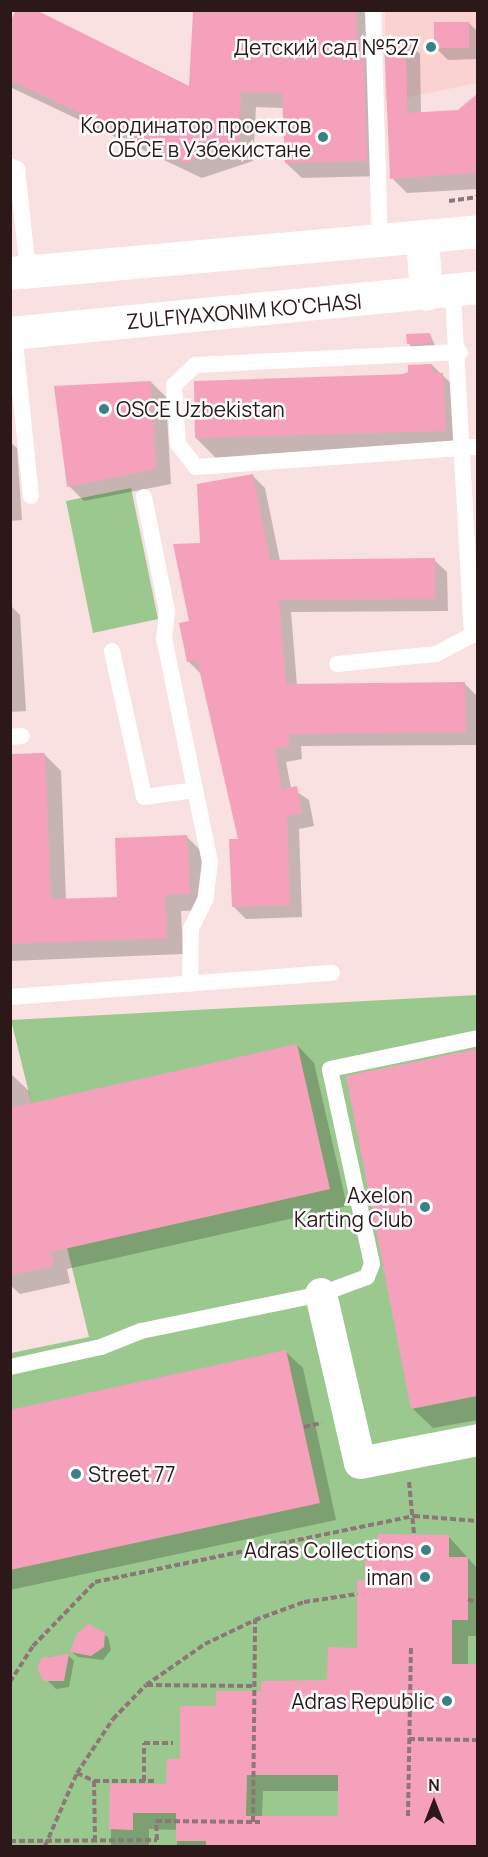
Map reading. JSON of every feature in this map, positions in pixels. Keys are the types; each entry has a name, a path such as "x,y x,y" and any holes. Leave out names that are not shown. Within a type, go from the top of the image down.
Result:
{"main road":[{"path":"19,272 380,242 477,231"},
{"path":"422,238 452,291"},
{"name":"ZULFIYAXONIM KO'CHASI","path":"12,333 452,291"}],"street":[{"path":"321,1294 360,1463 477,1440"}],"lane":[{"path":"373,10 380,242"},
{"path":"10,166 18,169 19,272"},
{"path":"337,664 436,654 472,635 469,448 452,291"},
{"path":"12,333 31,496"},
{"path":"460,352 195,365 174,385 178,444 196,467 469,448"},
{"path":"144,497 167,611 164,638 210,862 205,900 191,929 190,984"},
{"path":"112,651 144,797 195,790"},
{"path":"10,997 332,973"},
{"path":"10,1367 100,1347 141,1331 321,1294 367,1277 372,1264 330,1069 477,1038"}],"path":[{"path":"414,1516 414,1534"},
{"path":"10,1682 33,1646 95,1582 414,1516 477,1521"},
{"path":"45,1846 77,1773 113,1719 146,1685 205,1644 255,1620 304,1602 357,1594"},
{"path":"468,1599 477,1603"},
{"path":"253,1822 255,1620"},
{"path":"408,1816 411,1648"},
{"path":"146,1685 254,1686"},
{"path":"409,1739 477,1740"},
{"path":"144,1781 144,1743 173,1743"},
{"path":"77,1773 94,1781 157,1781"},
{"path":"94,1781 95,1841"},
{"path":"10,1841 157,1840 156,1821 260,1822"}],"shaded area":[{"name":"Детский сад №527","path":"385,11 477,11 477,83 385,102"}],"green space":[{"path":"131,488 158,619 93,633 66,501"},
{"path":"477,995 477,1846 11,1846 11,1353 89,1337 11,1020"}],"building":[{"path":"16,10 36,10 189,86 193,12 356,10 356,39 363,39 367,161 285,163 282,93 241,92 239,146 186,163 10,80 10,22"},
{"path":"434,22 469,22 469,48 434,48"},
{"path":"384,38 406,38 407,113 458,110 477,94 477,173 390,179"},
{"path":"430,333 431,343 407,344 406,334"},
{"path":"432,364 433,373 443,373 446,431 195,438 194,381 408,374 408,365"},
{"path":"151,381 156,469 67,487 54,386"},
{"path":"253,474 270,560 435,558 435,599 279,600 286,684 465,682 466,732 289,734 289,746 274,749 282,789 297,786 302,813 287,816 290,905 232,907 229,839 238,839 197,660 187,662 179,623 189,621 173,544 200,543 197,484"},
{"path":"45,753 51,899 117,897 115,838 187,835 190,894 165,895 167,938 10,944 10,754"},
{"path":"297,1044 330,1189 51,1252 54,1266 10,1275 10,1108"},
{"name":"Axelon Karting Club","path":"477,1049 477,1396 411,1409 346,1076"},
{"path":"286,1350 320,1503 10,1570 10,1410"},
{"path":"378,1534 449,1535 449,1557 468,1557 468,1620 452,1620 452,1664 477,1664 477,1846 206,1846 206,1841 176,1841 176,1813 133,1813 133,1830 109,1829 110,1784 166,1784 167,1759 180,1759 180,1706 216,1706 216,1691 261,1691 261,1681 327,1680 328,1647 357,1648 357,1580 365,1580 365,1557 378,1557","holes":["247,1775 338,1775 338,1816 246,1816"]},
{"path":"89,1624 105,1633 104,1647 91,1656 70,1652 77,1633"},
{"path":"69,1654 64,1681 43,1681 37,1667 42,1658"}],"place":[{"name":"Детский сад №527","path":"431,47"},
{"name":"Координатор проектов ОБСЕ в Узбекистане","path":"323,137"},
{"name":"OSCE Uzbekistan","path":"104,409"},
{"name":"Axelon Karting Club","path":"425,1207"},
{"name":"Street 77","path":"76,1474"},
{"name":"Adras Collections","path":"426,1550"},
{"name":"iman","path":"425,1577"},
{"name":"Adras Republic","path":"447,1701"}]}
